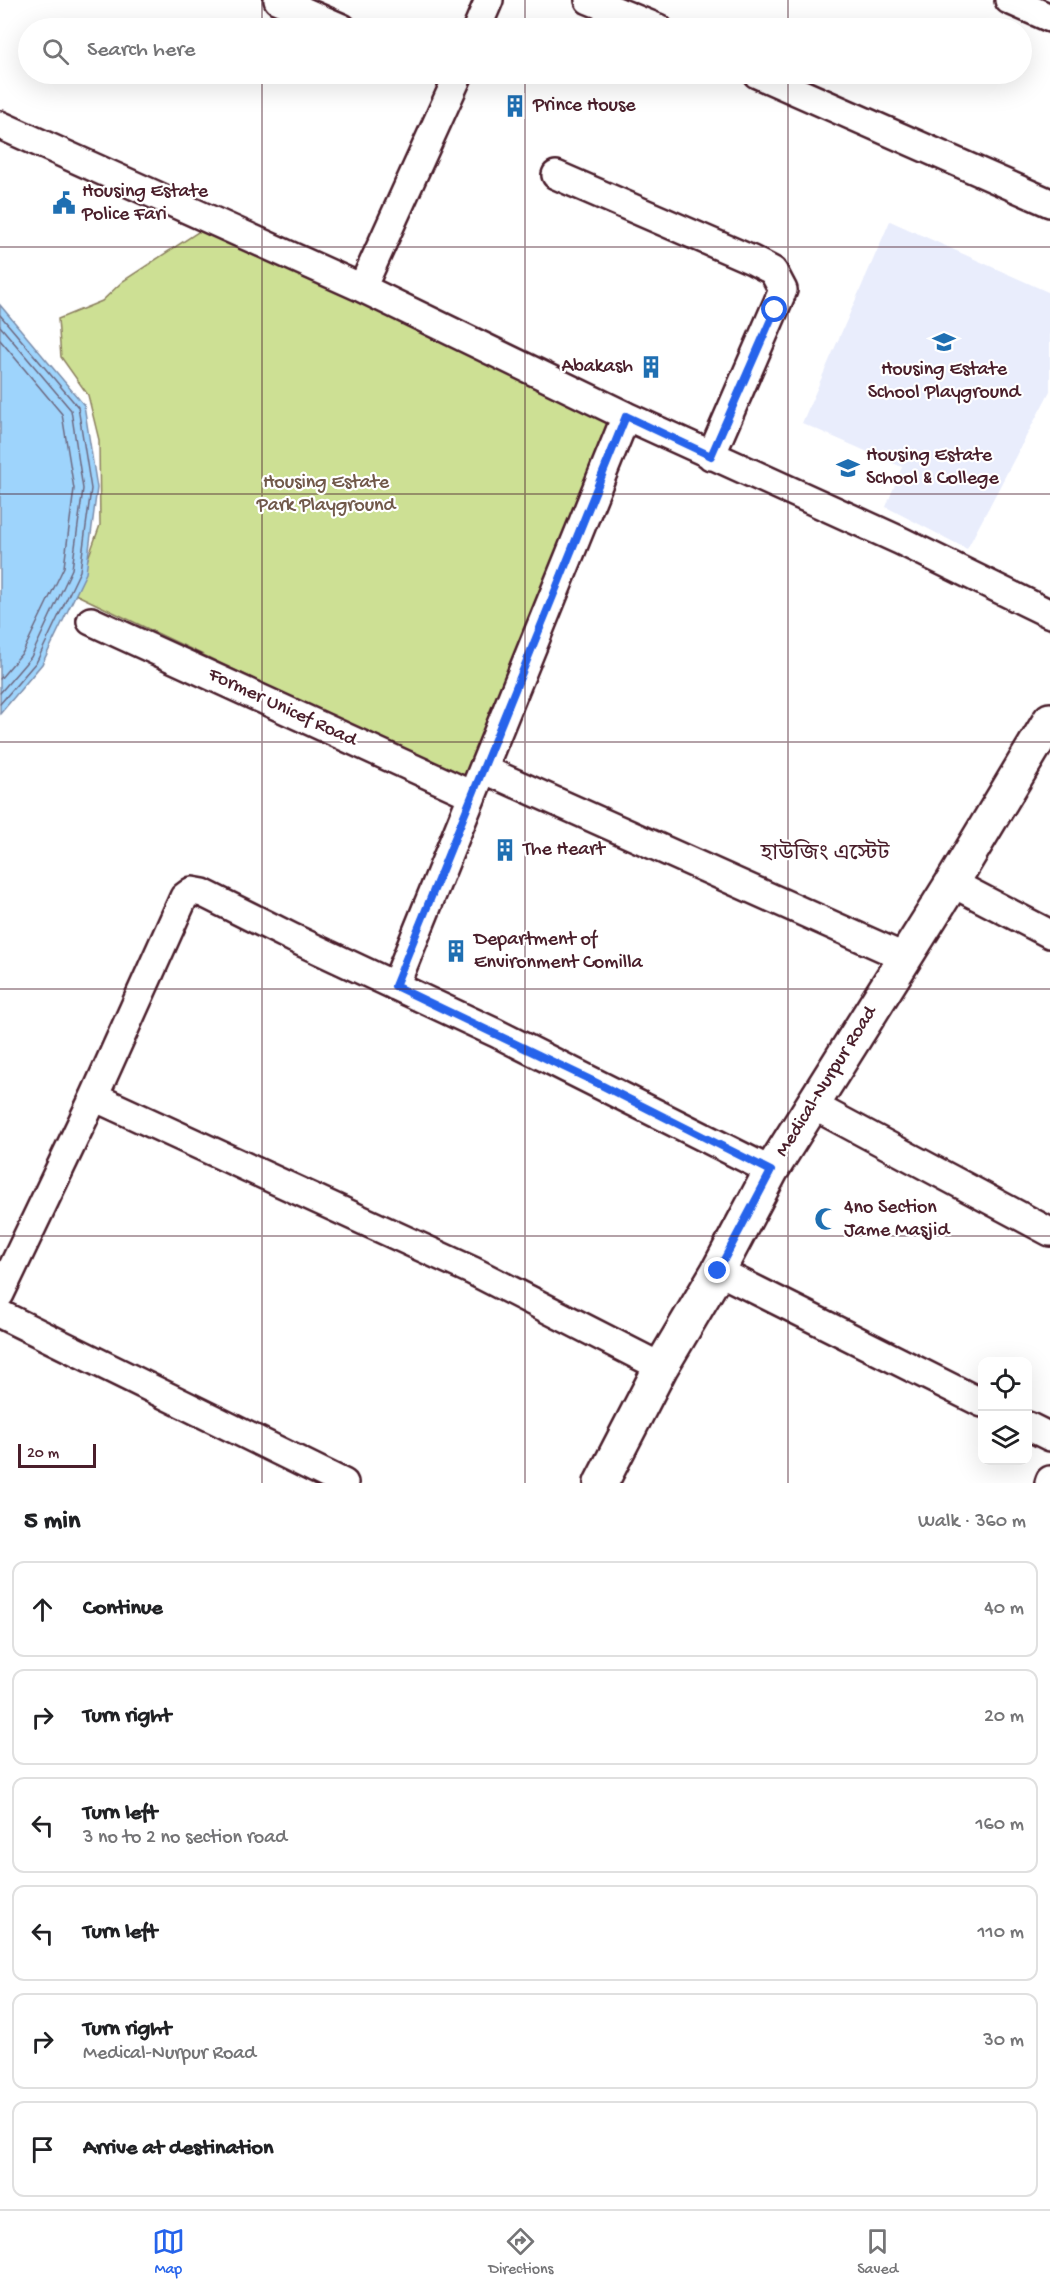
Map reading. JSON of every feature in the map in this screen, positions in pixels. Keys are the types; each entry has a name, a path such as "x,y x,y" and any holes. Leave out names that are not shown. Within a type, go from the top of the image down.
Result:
{"street":[{"path":"278,0 319,18"},
{"path":"481,18 489,0"},
{"path":"590,0 633,18"},
{"path":"1009,0 1050,18"},
{"path":"362,288 449,84"},
{"path":"780,84 1050,203"},
{"path":"0,125 362,288 626,416 899,540 1050,614"},
{"path":"556,175 773,271 783,290 711,456"},
{"path":"395,986 626,416"},
{"name":"Former Unicef Road","path":"91,621 472,795"},
{"name":"Medical-Nurpur Road","path":"601,1483 661,1367 718,1271 771,1171 906,958 1050,720"},
{"path":"483,769 906,958"},
{"path":"952,883 1050,934"},
{"path":"0,1294 94,1097 184,897 192,891 203,893 585,1077 771,1171"},
{"path":"94,1097 473,1271 661,1367"},
{"path":"812,1106 1050,1232"},
{"path":"718,1271 978,1402"},
{"path":"0,1314 344,1483"},
{"path":"1032,1428 1050,1437"}],"shaded area":[{"name":"Housing Estate School Playground","path":"890,221 1050,293 1050,391 967,549 886,507 902,467 802,423"}],"green space":[{"name":"Housing Estate Park Playground","path":"204,228 617,419 466,780 75,594 100,525 99,440 88,395 61,357 58,319 102,301 123,281"}],"water":[{"path":"0,305 84,405 97,488 86,573 42,664 0,714"}],"place":[{"name":"Prince House","path":"515,106"},
{"name":"Housing Estate Police Fari","path":"64,203"},
{"name":"Housing Estate School Playground","path":"944,342"},
{"name":"Abakash","path":"651,367"},
{"name":"Housing Estate School & College","path":"848,468"},
{"name":"The Heart","path":"505,850"},
{"name":"Department of Environment Comilla","path":"456,951"},
{"name":"4no Section Jame Masjid","path":"826,1219"}],"district":[{"name":"হাউজিং এস্টেট","path":"825,855"}],"route":[{"path":"718,1271 771,1171 496,1033 395,986 626,416 711,456 775,310"}]}
